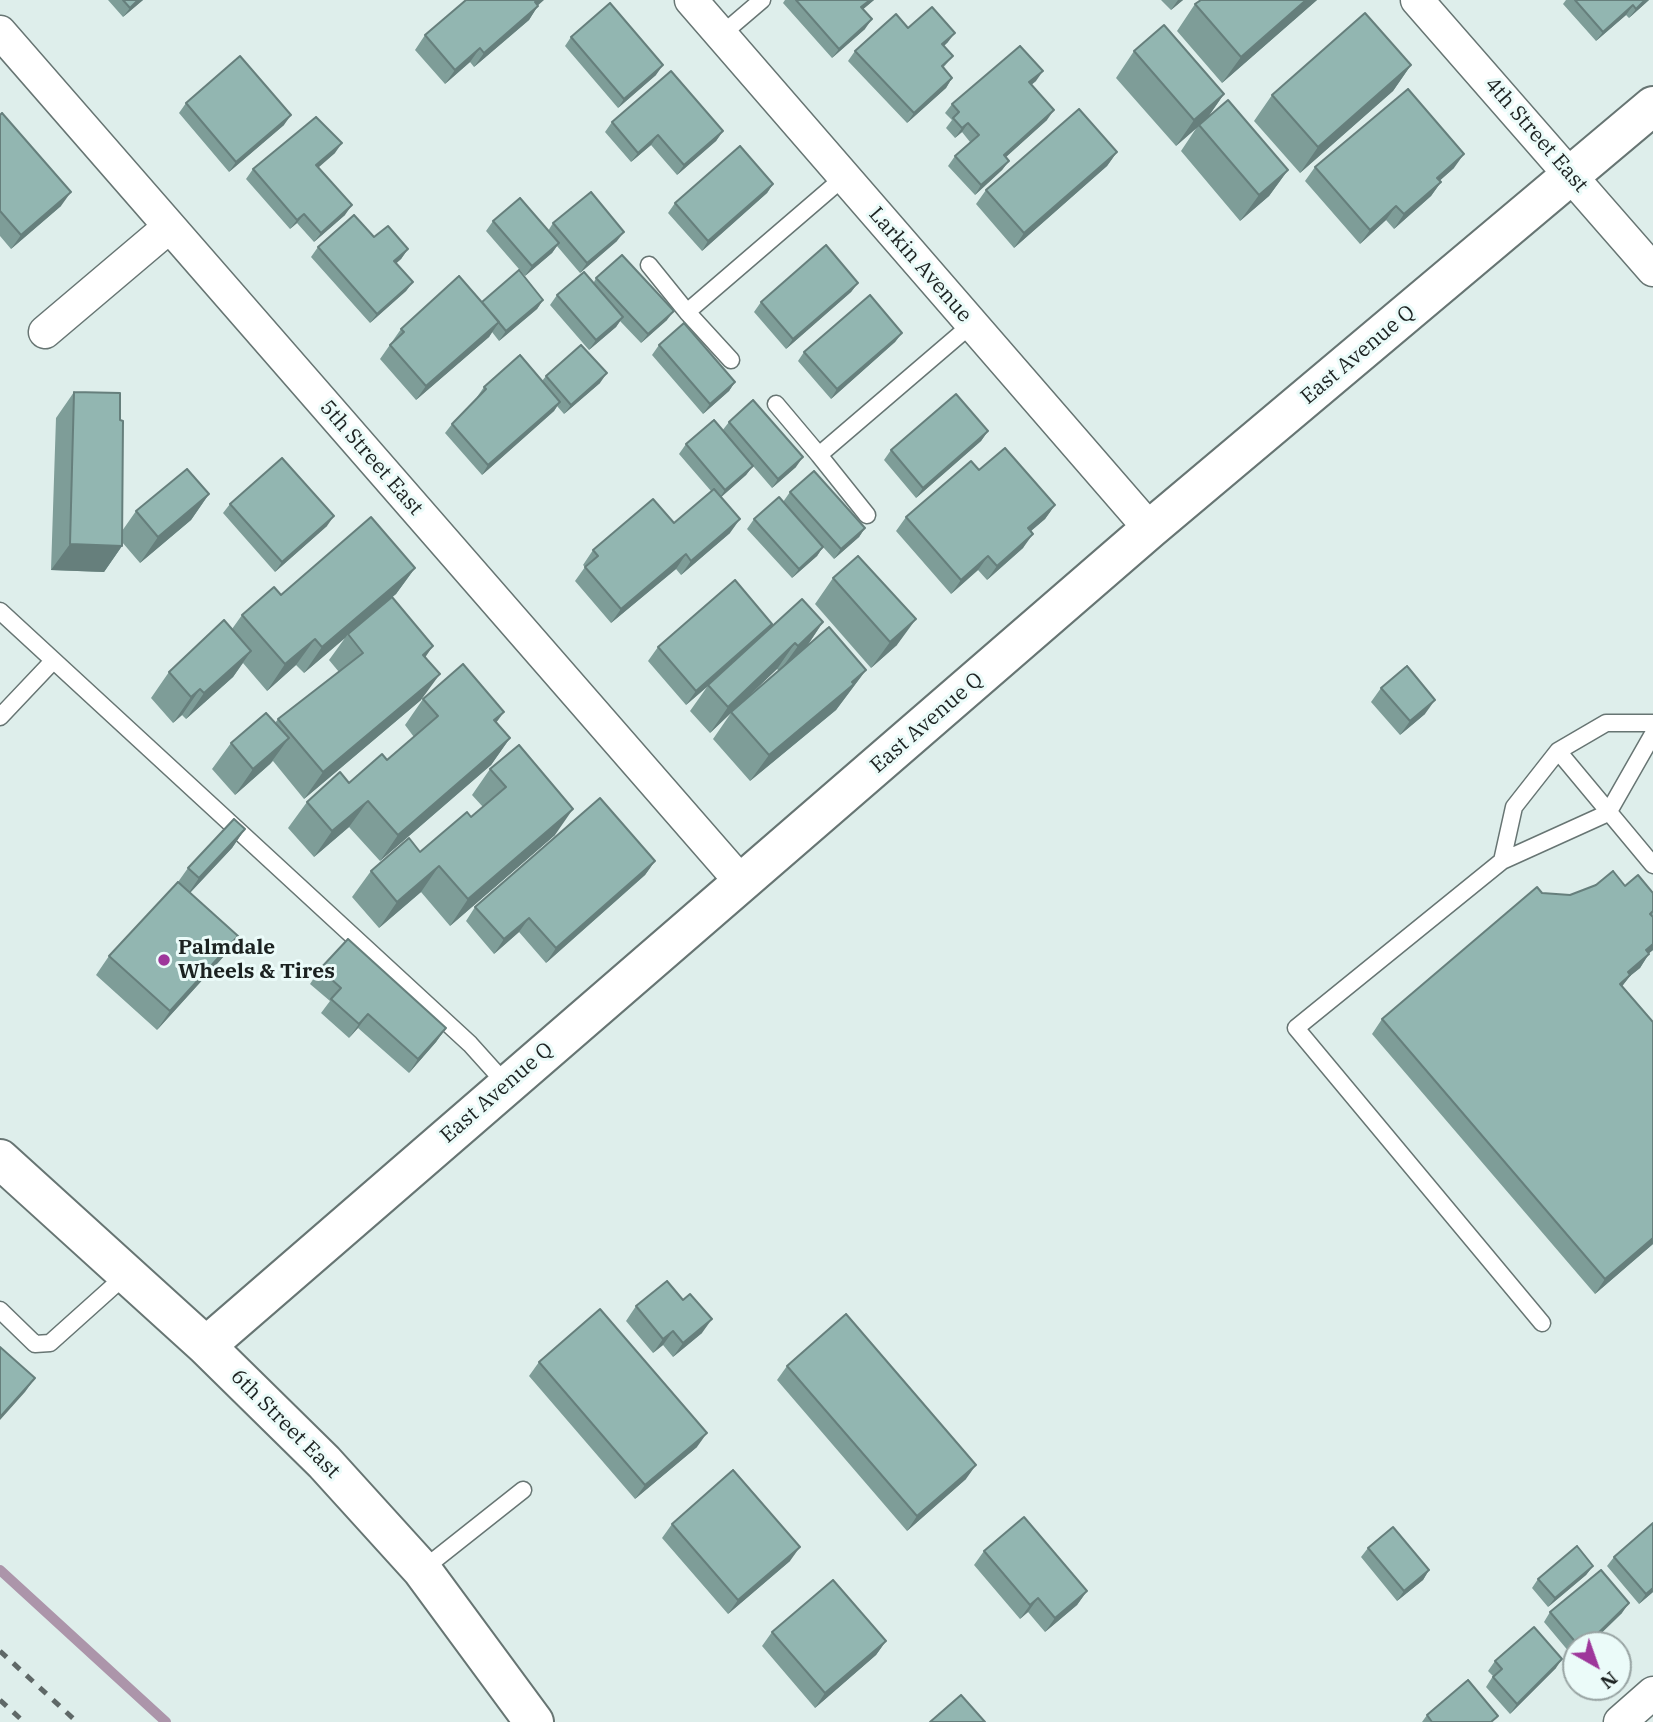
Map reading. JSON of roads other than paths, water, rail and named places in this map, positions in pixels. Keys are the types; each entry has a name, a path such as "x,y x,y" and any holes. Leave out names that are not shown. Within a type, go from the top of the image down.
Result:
{"street":[{"name":"Larkin Avenue","path":"691,0 1150,529"},
{"name":"4th Street East","path":"1417,0 1653,270"},
{"name":"5th Street East","path":"0,33 742,883"},
{"name":"East Avenue Q","path":"206,1346 1150,529 1653,106"},
{"path":"45,332 169,227"},
{"name":"6th Street East","path":"0,1159 206,1346 324,1462 422,1570 534,1722"},
{"path":"1620,1722 1653,1693"}],"lane":[{"path":"721,35 762,0"},
{"path":"687,312 843,177"},
{"path":"649,265 731,360"},
{"path":"819,455 972,324"},
{"path":"776,404 867,515"},
{"path":"0,611 470,1044 506,1084"},
{"path":"0,717 53,661"},
{"path":"1502,861 1514,807 1558,751 1605,723 1653,723"},
{"path":"1542,1323 1296,1028 1502,861 1608,813 1653,734"},
{"path":"1558,751 1653,864"},
{"path":"0,1310 35,1344 50,1343 127,1274"},
{"path":"422,1570 523,1490"}],"waterway":[{"path":"0,1570 166,1722"}],"railway":[{"path":"0,1651 77,1722"},
{"path":"0,1700 24,1722"}],"place":[{"name":"Palmdale Wheels & Tires","path":"164,960"}]}
